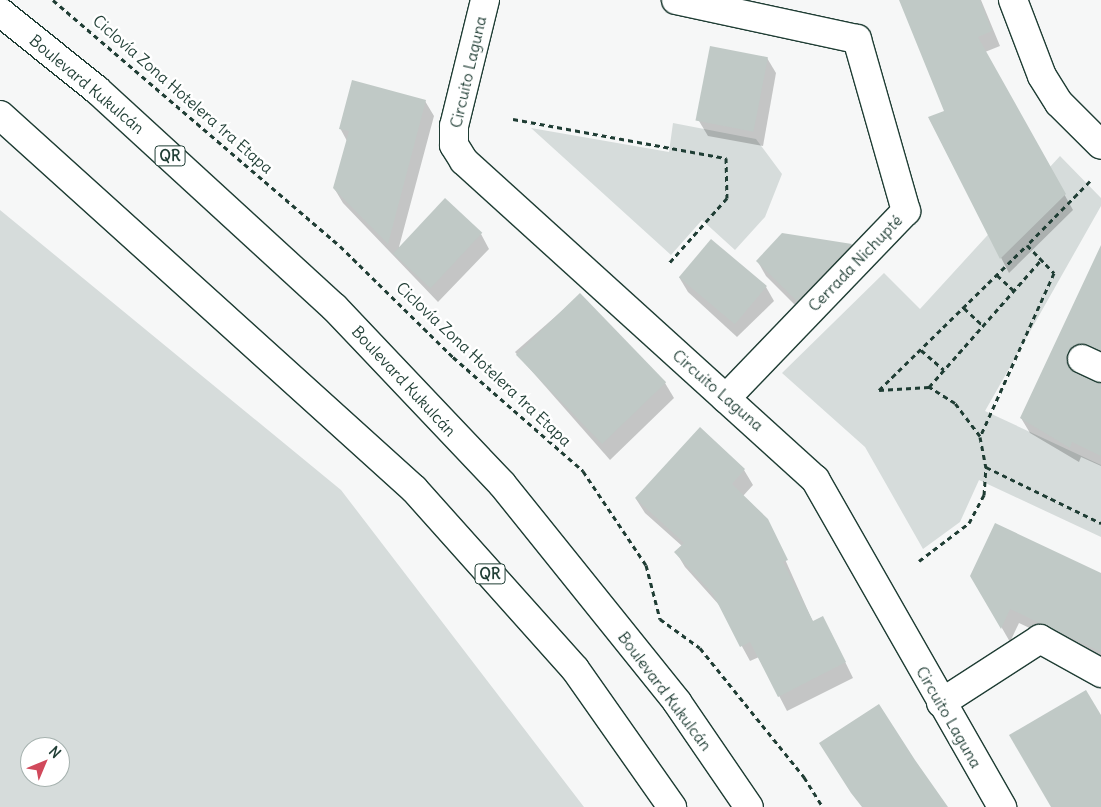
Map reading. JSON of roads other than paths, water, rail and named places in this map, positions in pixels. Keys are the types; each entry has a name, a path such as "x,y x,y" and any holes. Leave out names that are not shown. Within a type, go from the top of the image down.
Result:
{"main road":[{"name":"Circuito Laguna","path":"485,0 454,126 454,145 464,161 815,479 941,704 1002,807"},
{"name":"Cerrada Nichupté","path":"676,0 775,9 857,39 906,211 726,398"},
{"path":"1013,0 1042,76 1059,103 1101,145"},
{"name":"Boulevard Kukulcán","path":"0,12 97,90 313,287 502,484 677,702 749,807"},
{"name":"QR","path":"0,115 414,489 575,669 672,807"},
{"path":"941,704 1040,639 1101,672"}]}
